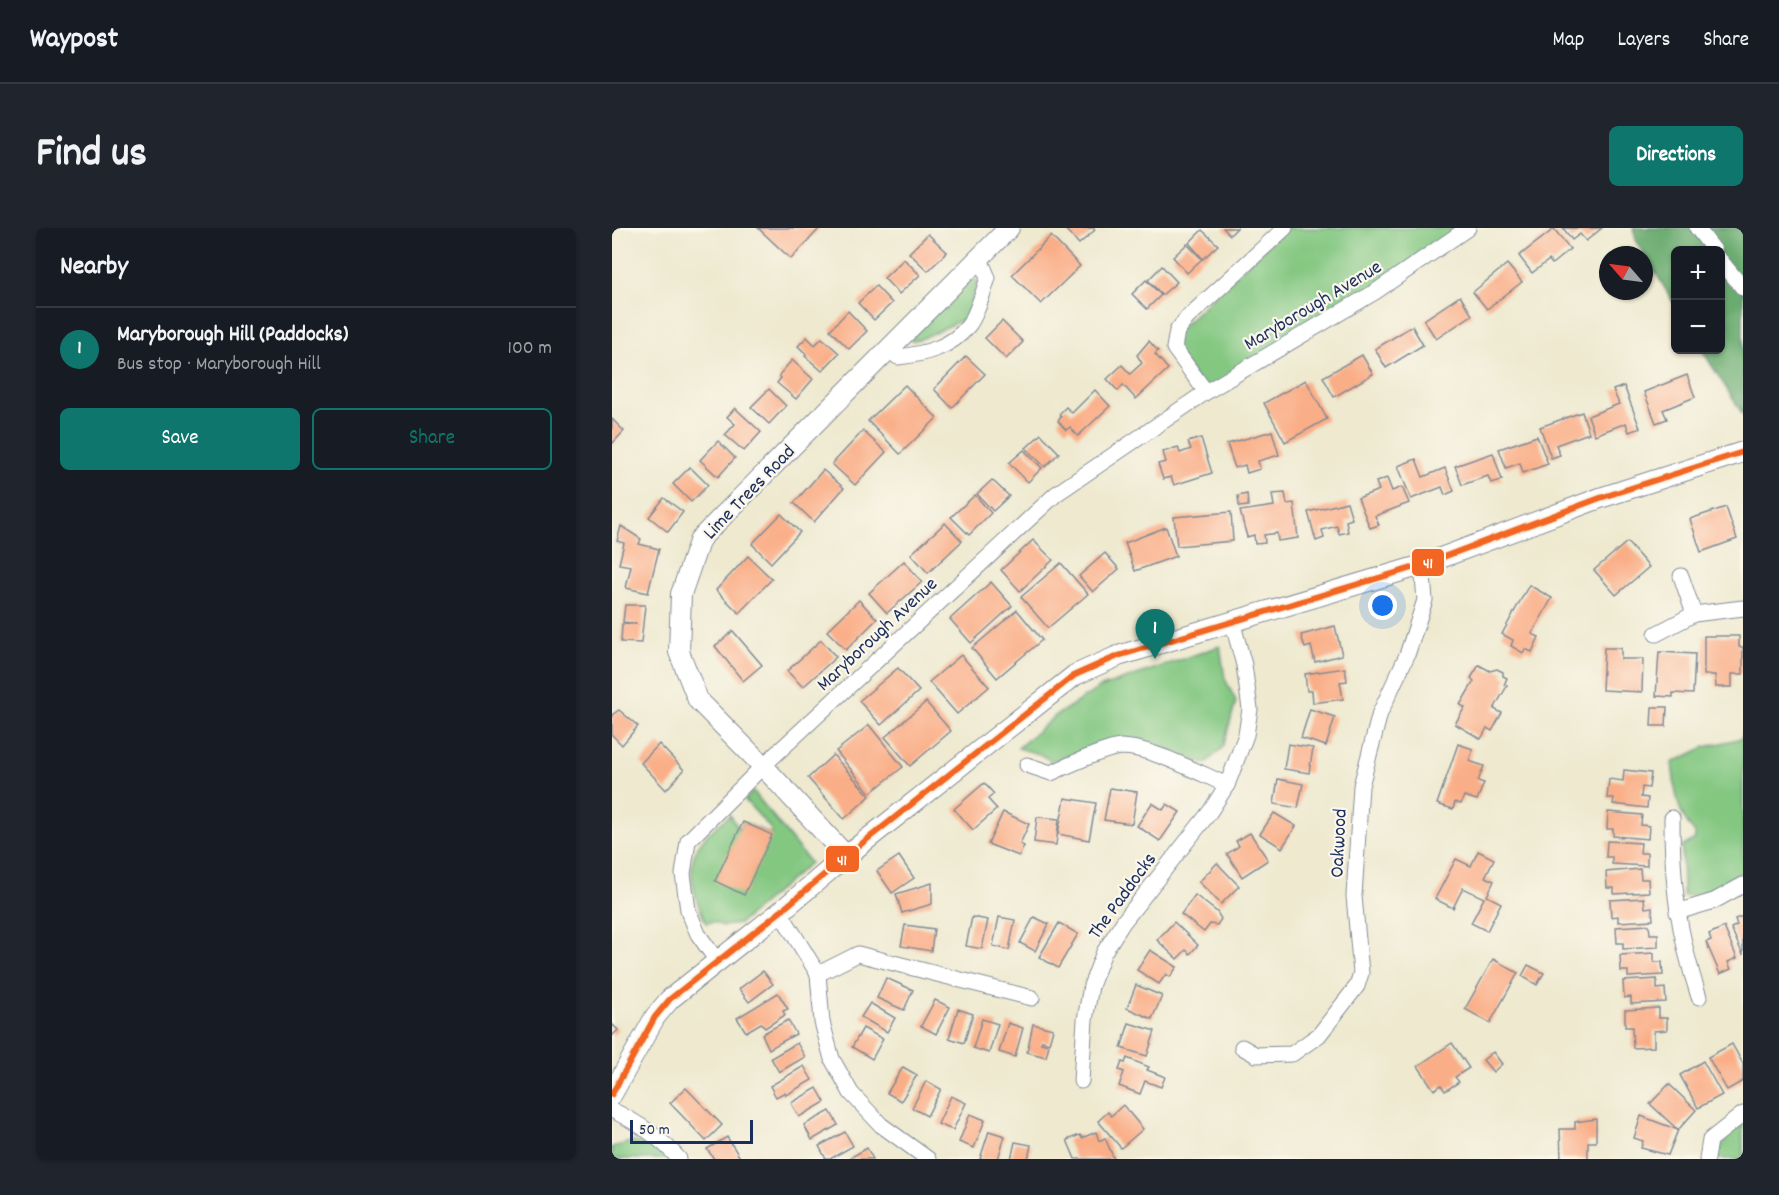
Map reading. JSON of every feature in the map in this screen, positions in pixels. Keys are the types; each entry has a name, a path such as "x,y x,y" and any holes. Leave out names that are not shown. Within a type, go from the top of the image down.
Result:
{"street":[{"name":"Lime Trees Road","path":"846,856 698,700 679,652 681,594 700,539 1009,228"},
{"path":"1206,392 1174,348 1177,331 1187,318 1285,228"},
{"name":"Maryborough Avenue","path":"717,961 698,934 688,910 683,874 688,841 763,766 1056,494 1206,392 1375,292 1468,228"},
{"path":"1697,228 1711,246"},
{"path":"889,350 898,357 923,354 950,343 969,325 988,278 980,259"},
{"path":"1725,266 1743,288"},
{"path":"612,1094 655,1017 670,999 1075,675 1118,656 1422,566 1600,498 1743,452"},
{"name":"Oakwood","path":"1242,1047 1256,1055 1292,1054 1319,1035 1357,986 1361,973 1354,896 1361,786 1380,713 1407,655 1425,600 1422,566"},
{"path":"1681,576 1694,614"},
{"path":"1656,634 1694,614 1743,609"},
{"name":"The Paddocks","path":"1081,1081 1085,1020 1091,986 1104,952 1131,913 1209,813 1227,784 1246,735 1250,709 1244,664 1232,621"},
{"path":"1027,765 1051,773 1085,758 1121,747 1153,753 1227,784"},
{"path":"1672,818 1672,866 1677,912 1685,956 1699,997"},
{"path":"1677,912 1714,901 1743,885"},
{"path":"780,912 818,974 822,1022 832,1059 851,1093 881,1125 928,1159"},
{"path":"818,974 858,954 1032,998"},
{"path":"612,1110 642,1126 665,1142 679,1159"},
{"path":"1707,1159 1710,1140 1743,1114"}],"green space":[{"path":"1286,228 1468,228 1206,392 1174,348 1177,331"},
{"path":"1633,228 1743,228 1743,415 1705,354 1725,354 1725,246 1671,246 1671,298 1653,268 1653,246 1640,246"},
{"path":"971,276 978,282 966,318 923,338 912,341 909,339"},
{"path":"1220,646 1225,679 1236,701 1223,747 1205,764 1140,741 1101,742 1074,755 1052,761 1039,754 1018,748 1055,716 1099,688"},
{"path":"1743,733 1743,872 1702,894 1683,896 1682,847 1695,839 1695,833 1688,825 1680,808 1672,763 1705,747 1742,738"},
{"path":"753,791 810,863 739,924 723,926 713,922 706,923 693,884 692,864 695,854 705,837 730,815 739,829 743,822 772,835 770,828 745,800"},
{"path":"1743,1123 1743,1159 1713,1159 1717,1142"},
{"path":"631,1142 660,1146 669,1159 612,1159 612,1147"}],"building":[{"path":"758,228 820,228 791,259"},
{"path":"1067,228 1093,228 1095,230 1079,244 1066,230"},
{"path":"1223,228 1237,228 1230,235"},
{"path":"1563,228 1602,228 1586,241 1580,234 1572,240"},
{"path":"1554,229 1570,249 1552,264 1549,260 1532,273 1519,256"},
{"path":"1202,230 1218,245 1203,259 1189,243"},
{"path":"928,234 947,252 928,271 909,253"},
{"path":"1051,236 1080,266 1041,304 1012,275"},
{"path":"1187,244 1202,259 1187,273 1173,257"},
{"path":"904,259 920,275 899,294 884,278"},
{"path":"1507,264 1522,282 1487,309 1473,292"},
{"path":"1162,266 1177,282 1162,295 1148,280"},
{"path":"1146,280 1161,295 1147,309 1132,294"},
{"path":"876,286 892,303 874,320 858,303"},
{"path":"1460,296 1472,315 1436,339 1424,320"},
{"path":"848,311 867,331 849,349 830,330"},
{"path":"1002,321 1023,342 1006,359 985,338"},
{"path":"1412,326 1423,345 1386,368 1375,349"},
{"path":"807,337 815,345 822,338 839,353 822,371 805,356 806,354 798,346"},
{"path":"1149,341 1158,351 1155,354 1168,369 1136,399 1123,385 1118,391 1107,379 1122,365 1130,374 1142,363 1137,355"},
{"path":"1362,355 1373,374 1334,397 1323,377"},
{"path":"966,356 985,374 952,408 934,389"},
{"path":"792,360 813,379 796,399 777,383 781,378 779,375"},
{"path":"1687,375 1695,397 1663,410 1667,419 1656,423 1644,392"},
{"path":"1306,380 1327,419 1285,442 1264,403"},
{"path":"905,385 937,418 900,454 868,421"},
{"path":"1624,386 1640,428 1629,432 1626,423 1595,435 1588,416 1619,404 1613,390"},
{"path":"769,389 786,406 769,424 751,407"},
{"path":"1095,390 1110,406 1078,436 1070,427 1066,430 1058,421 1061,417 1059,414 1066,407 1072,413"},
{"path":"735,408 761,432 744,451 725,435 735,424 727,417"},
{"path":"1582,412 1589,433 1556,445 1560,455 1551,458 1540,427"},
{"path":"612,419 624,431 612,444"},
{"path":"863,431 886,452 855,485 832,464"},
{"path":"1272,431 1279,455 1258,461 1260,469 1247,473 1245,465 1235,468 1227,444"},
{"path":"1041,434 1059,453 1045,467 1026,448"},
{"path":"1537,436 1548,464 1523,473 1520,463 1506,468 1499,449"},
{"path":"1201,438 1212,473 1174,485 1171,477 1163,479 1158,464 1166,462 1163,452 1178,447 1180,453 1191,449 1188,442"},
{"path":"718,441 735,458 718,477 700,460"},
{"path":"1024,450 1042,468 1028,482 1009,463"},
{"path":"1493,453 1502,480 1491,483 1488,476 1462,485 1455,466"},
{"path":"1416,459 1423,477 1445,468 1454,491 1445,495 1442,487 1411,499 1398,466"},
{"path":"690,467 708,485 691,502 673,484"},
{"path":"823,470 844,488 814,522 794,503"},
{"path":"1387,478 1392,491 1402,487 1409,503 1375,516 1379,525 1370,528 1358,498 1379,490 1376,482"},
{"path":"992,480 1009,496 993,511 977,494"},
{"path":"1285,493 1287,504 1294,503 1298,538 1278,541 1277,533 1264,535 1265,543 1255,544 1254,535 1247,537 1240,511 1274,506 1272,494"},
{"path":"1247,494 1248,506 1239,507 1238,496"},
{"path":"975,495 991,513 969,535 951,517"},
{"path":"664,498 683,512 668,532 649,517"},
{"path":"1347,502 1352,519 1346,521 1348,532 1339,534 1337,526 1322,530 1324,538 1316,541 1308,512"},
{"path":"1726,507 1737,539 1701,552 1690,519"},
{"path":"1231,512 1233,541 1177,546 1174,517"},
{"path":"781,514 800,532 771,563 752,544"},
{"path":"945,523 962,541 928,573 911,554"},
{"path":"621,526 641,539 639,544 659,549 648,593 626,588 631,566 619,564 624,543 617,541"},
{"path":"1166,527 1176,556 1135,571 1125,543"},
{"path":"1033,540 1053,560 1020,591 1001,570"},
{"path":"1627,542 1649,567 1616,595 1594,570"},
{"path":"1105,553 1119,569 1093,592 1079,576"},
{"path":"748,556 772,579 739,613 716,590"},
{"path":"904,561 922,582 887,613 869,593"},
{"path":"1061,563 1088,594 1048,628 1021,597"},
{"path":"991,582 1012,606 971,643 950,619"},
{"path":"1529,585 1552,598 1532,634 1539,637 1532,652 1525,649 1523,653 1511,646 1513,640 1502,634"},
{"path":"859,600 877,619 846,650 827,631"},
{"path":"625,605 645,605 641,643 621,642 622,624 637,624 623,622"},
{"path":"1017,610 1042,640 997,678 972,648"},
{"path":"1335,626 1342,655 1315,662 1311,646 1305,648 1301,635"},
{"path":"733,631 762,665 743,681 715,646"},
{"path":"1704,636 1739,636 1739,647 1743,647 1743,674 1732,674 1732,687 1716,687 1715,675 1704,675"},
{"path":"821,640 836,657 803,687 787,671"},
{"path":"1604,648 1621,648 1621,659 1643,659 1642,692 1602,690"},
{"path":"1659,652 1695,654 1693,694 1673,693 1673,697 1656,696"},
{"path":"961,655 989,687 957,714 929,682"},
{"path":"1479,665 1490,671 1497,669 1507,678 1504,685 1507,686 1494,709 1502,713 1492,731 1487,728 1481,739 1455,724 1465,707 1460,705 1474,681 1471,678"},
{"path":"898,668 919,691 881,725 859,701"},
{"path":"1345,668 1347,681 1340,682 1343,699 1313,703 1312,691 1307,691 1305,674"},
{"path":"926,702 951,731 910,766 885,737"},
{"path":"1652,707 1667,707 1666,726 1651,726"},
{"path":"1310,709 1335,717 1326,746 1301,738"},
{"path":"619,710 638,726 622,745 612,735 612,715"},
{"path":"869,725 903,767 870,793 836,751"},
{"path":"659,744 684,770 666,790 641,763"},
{"path":"1288,744 1313,748 1309,773 1284,769"},
{"path":"1458,744 1473,749 1469,761 1484,766 1478,781 1484,783 1477,800 1464,796 1461,804 1455,802 1453,809 1437,804"},
{"path":"833,755 870,796 844,819 808,778"},
{"path":"1624,770 1651,773 1649,788 1642,787 1641,797 1648,798 1647,808 1613,804 1614,798 1607,798 1609,779 1623,781"},
{"path":"1278,779 1303,784 1298,808 1274,804"},
{"path":"984,783 994,794 988,799 997,809 973,830 954,809"},
{"path":"1110,788 1137,792 1132,824 1104,820"},
{"path":"1065,798 1096,803 1089,840 1058,834"},
{"path":"1152,803 1163,810 1167,804 1180,812 1160,841 1137,826"},
{"path":"1003,812 1029,824 1020,844 1024,846 1019,856 988,844"},
{"path":"1608,812 1642,815 1641,825 1649,826 1648,839 1613,836 1613,829 1607,829"},
{"path":"1274,813 1296,826 1282,848 1260,834"},
{"path":"1037,817 1059,819 1056,845 1034,842"},
{"path":"743,822 772,835 744,895 715,881"},
{"path":"1250,833 1268,860 1242,877 1227,854 1239,846 1236,841"},
{"path":"1607,841 1641,843 1640,853 1647,853 1647,866 1612,864 1612,857 1606,857"},
{"path":"1478,851 1494,859 1485,877 1494,881 1487,896 1501,903 1487,931 1471,923 1484,898 1463,888 1453,908 1435,899 1456,859 1471,866"},
{"path":"899,856 914,878 892,893 877,871"},
{"path":"1217,863 1239,886 1221,904 1199,882"},
{"path":"1640,869 1641,879 1648,879 1649,892 1614,894 1614,888 1607,888 1606,872"},
{"path":"932,883 932,904 902,913 896,894"},
{"path":"1195,895 1217,912 1221,919 1217,925 1210,924 1204,932 1181,914"},
{"path":"1644,898 1645,908 1652,907 1653,920 1618,922 1618,916 1611,917 1610,900"},
{"path":"1743,916 1743,955 1731,928 1737,925 1735,919"},
{"path":"972,917 988,920 982,949 966,946"},
{"path":"999,917 1015,920 1009,950 993,946"},
{"path":"1034,917 1049,924 1035,951 1020,943"},
{"path":"1174,922 1198,945 1190,954 1186,950 1177,959 1157,940"},
{"path":"1059,923 1078,934 1058,968 1039,957"},
{"path":"905,925 934,929 931,951 901,946"},
{"path":"1649,925 1650,934 1658,934 1658,947 1623,949 1623,943 1617,943 1616,927"},
{"path":"1724,927 1737,958 1728,962 1731,969 1720,974 1706,942 1711,940 1709,934"},
{"path":"1150,950 1177,967 1170,977 1166,974 1159,984 1137,970"},
{"path":"1654,953 1654,962 1662,962 1663,975 1628,977 1628,971 1621,971 1620,955"},
{"path":"1493,959 1518,973 1490,1023 1465,1009"},
{"path":"1528,965 1544,973 1537,985 1522,976"},
{"path":"763,971 773,984 749,1002 739,989"},
{"path":"886,978 913,990 904,1010 877,998"},
{"path":"1657,979 1657,989 1665,988 1666,1002 1631,1004 1631,997 1624,998 1623,981"},
{"path":"1136,985 1162,996 1152,1019 1127,1008"},
{"path":"778,993 788,1009 783,1011 785,1015 765,1028 761,1023 746,1032 737,1018"},
{"path":"935,1000 950,1007 936,1034 921,1026"},
{"path":"870,1003 895,1018 887,1032 861,1017"},
{"path":"1659,1008 1659,1018 1667,1018 1667,1030 1654,1031 1654,1047 1633,1048 1632,1027 1625,1027 1625,1010"},
{"path":"958,1009 973,1014 964,1043 949,1038"},
{"path":"982,1019 998,1024 989,1053 973,1048"},
{"path":"788,1020 796,1034 769,1049 762,1034"},
{"path":"1008,1023 1023,1028 1015,1057 999,1052"},
{"path":"1129,1023 1155,1031 1147,1056 1121,1048"},
{"path":"612,1024 618,1030 612,1036"},
{"path":"1033,1024 1053,1029 1049,1043 1042,1041 1041,1043 1049,1045 1046,1057 1027,1052"},
{"path":"863,1028 883,1039 872,1059 852,1047"},
{"path":"797,1043 805,1057 779,1072 771,1058"},
{"path":"1452,1043 1469,1068 1455,1077 1459,1082 1445,1091 1441,1085 1434,1090 1418,1066"},
{"path":"1732,1044 1743,1064 1743,1081 1727,1090 1708,1057"},
{"path":"1493,1052 1502,1064 1493,1072 1483,1060"},
{"path":"1127,1058 1165,1077 1161,1087 1145,1081 1140,1094 1119,1086 1124,1072 1119,1070 1122,1062 1125,1063"},
{"path":"1703,1061 1722,1095 1698,1108 1680,1075"},
{"path":"804,1066 812,1080 786,1095 785,1092 776,1097 770,1086"},
{"path":"903,1067 917,1075 901,1101 887,1093"},
{"path":"926,1081 941,1089 927,1116 912,1108"},
{"path":"1669,1084 1696,1110 1678,1130 1650,1104"},
{"path":"686,1088 722,1125 706,1141 670,1103"},
{"path":"817,1088 825,1102 799,1117 791,1103"},
{"path":"951,1096 966,1103 953,1130 938,1124"},
{"path":"1123,1105 1143,1129 1121,1148 1098,1121 1108,1112 1111,1116"},
{"path":"830,1111 838,1125 812,1140 804,1125"},
{"path":"970,1114 985,1120 974,1148 959,1142"},
{"path":"1641,1116 1678,1130 1668,1155 1641,1148 1643,1141 1634,1138"},
{"path":"1596,1119 1596,1142 1588,1142 1588,1159 1561,1159 1560,1129 1575,1129 1575,1122"},
{"path":"989,1131 1005,1136 998,1159 980,1159"},
{"path":"845,1132 853,1146 826,1159 819,1146"},
{"path":"1096,1132 1099,1141 1105,1138 1114,1159 1075,1159 1067,1140 1080,1135 1082,1138"},
{"path":"727,1137 741,1159 714,1159 707,1149"},
{"path":"1015,1142 1031,1145 1028,1159 1011,1159"},
{"path":"867,1148 873,1159 848,1159"}],"transit line":[{"name":"41","path":"612,1094 655,1017 670,999 1075,675 1118,656 1422,565 1600,498 1743,452"}],"place":[{"name":"Maryborough Hill (Paddocks)","path":"1155,659"}]}
